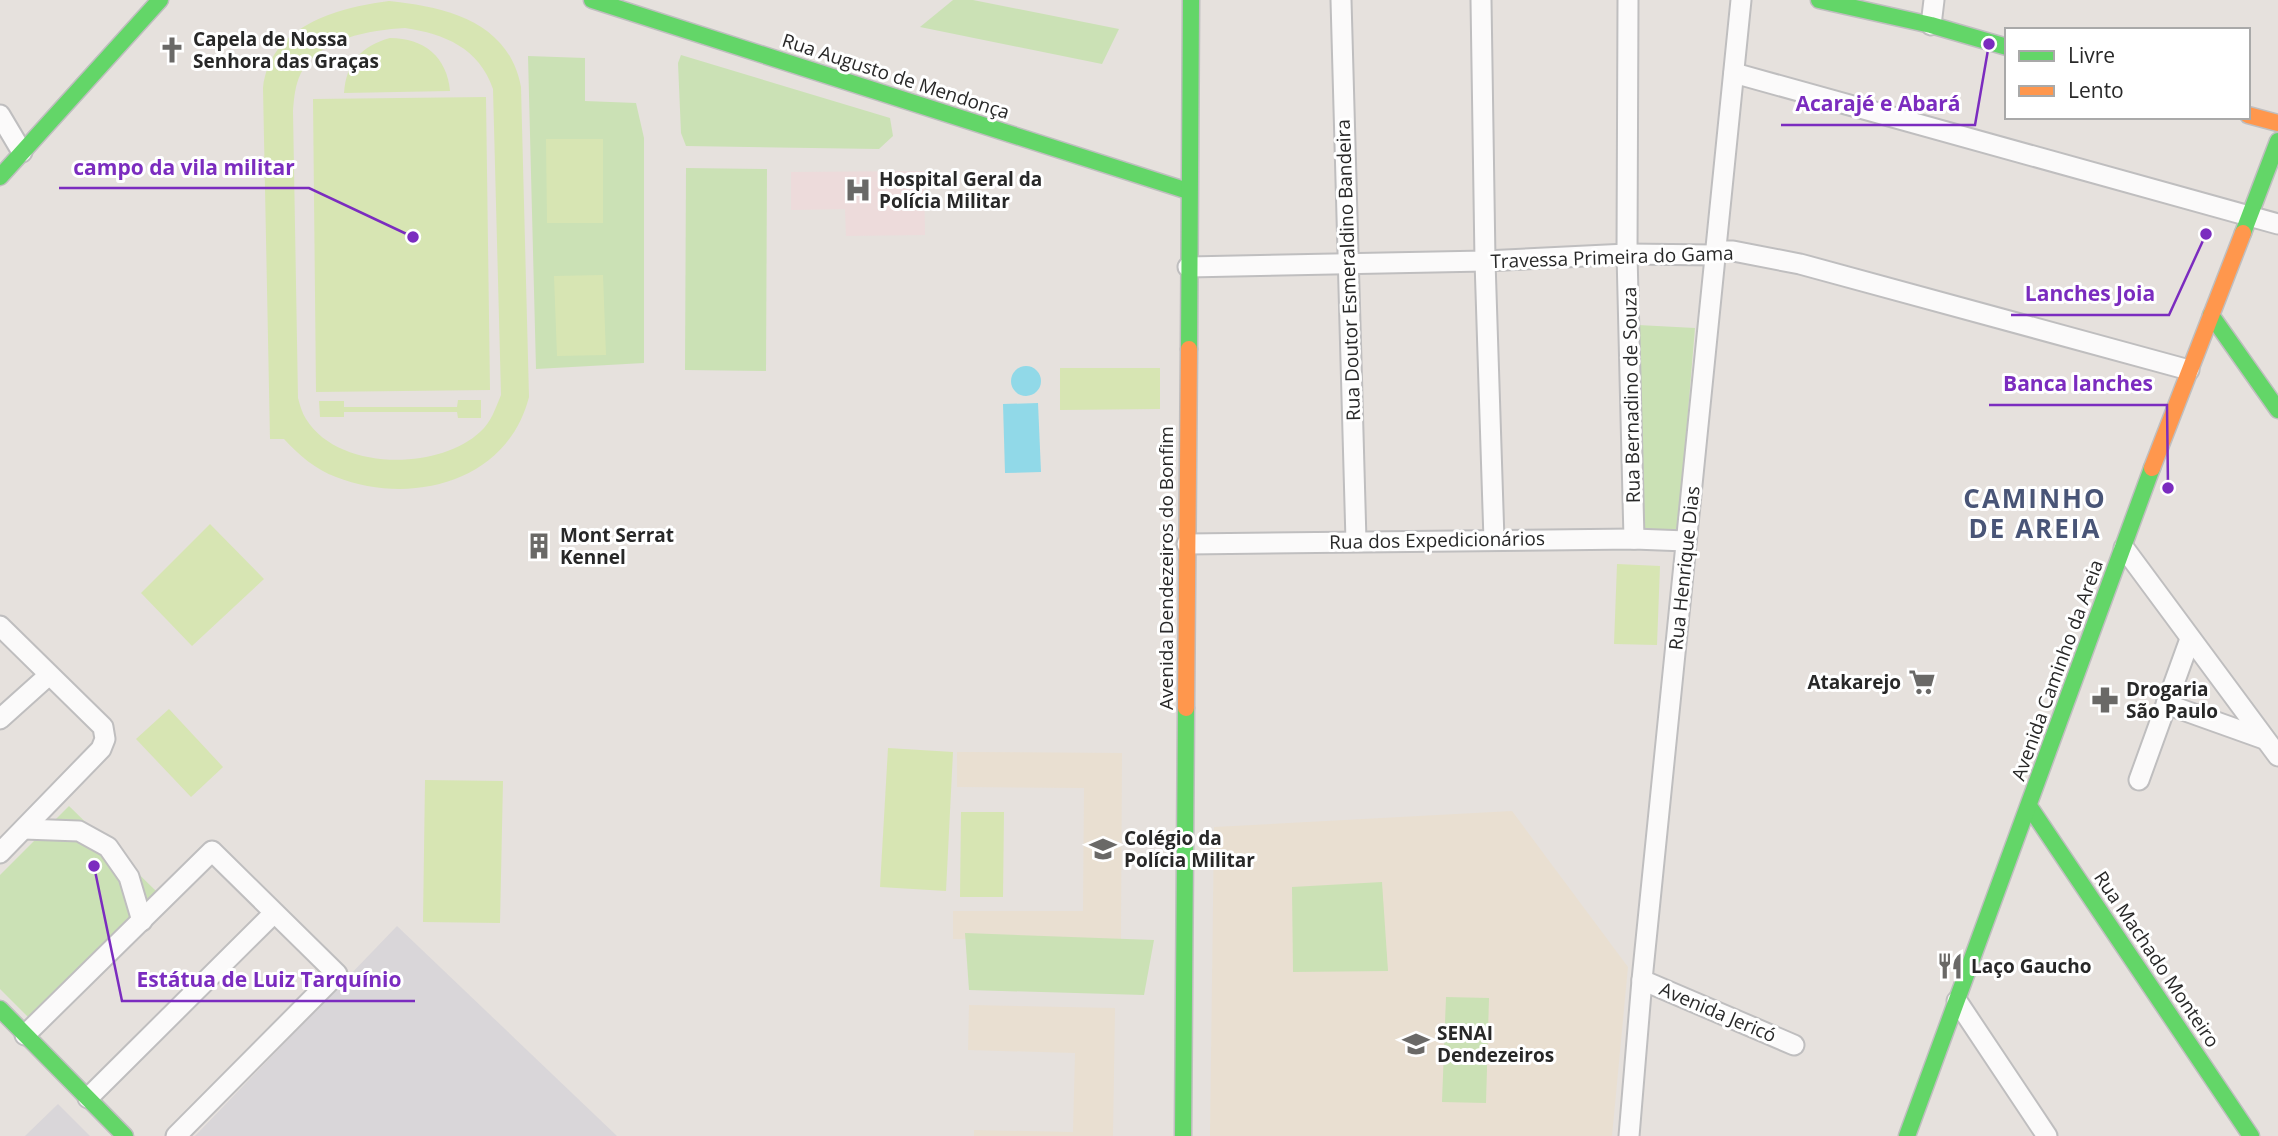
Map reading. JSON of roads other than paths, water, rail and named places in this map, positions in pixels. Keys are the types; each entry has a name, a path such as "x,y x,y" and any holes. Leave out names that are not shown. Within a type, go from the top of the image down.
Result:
{"main road":[{"path":"0,177 160,0"},
{"name":"Rua Augusto de Mendonça","path":"592,0 1188,191"},
{"name":"Avenida Dendezeiros do Bonfim","path":"1183,1136 1191,0"},
{"path":"1819,0 1931,25 2005,46"},
{"path":"2250,116 2278,123"},
{"name":"Avenida Caminho da Areia","path":"1907,1136 2189,370 2278,141"},
{"path":"2211,315 2278,410"},
{"name":"Rua Machado Monteiro","path":"2029,806 2251,1136"},
{"path":"0,1009 125,1136"}],"street":[{"name":"Rua Doutor Esmeraldino Bandeira","path":"1341,0 1356,541"},
{"path":"1481,0 1485,261 1494,540"},
{"name":"Rua Bernadino de Souza","path":"1628,0 1628,254 1634,539"},
{"name":"Rua Henrique Dias","path":"1629,1136 1642,980 1741,0"},
{"path":"1931,25 1934,0"},
{"path":"1734,73 2278,224"},
{"path":"0,115 22,152"},
{"name":"Travessa Primeira do Gama","path":"1188,267 1485,261 1628,254 1714,255 1721,251 1733,251 1800,264 2189,370"},
{"name":"Rua dos Expedicionários","path":"1187,544 1634,539 1686,541"},
{"path":"2124,548 2278,757"},
{"path":"0,626 103,727 105,739 101,749 0,853"},
{"path":"2139,780 2190,639"},
{"path":"0,719 49,675"},
{"path":"2166,704 2265,740 2278,772"},
{"path":"24,829 79,831 108,847 129,877 142,921"},
{"path":"25,1035 212,851 337,975 176,1136"},
{"path":"88,1098 274,913"},
{"name":"Avenida Jericó","path":"1642,980 1794,1045"},
{"path":"1957,1001 2047,1136"}],"water":[{"path":"1026,366 1037,370 1041,381 1037,392 1026,396 1015,392 1011,381 1015,370"},
{"path":"1038,403 1041,472 1005,473 1003,404"}],"place":[{"name":"Acarajé e Abará","path":"1989,44"},
{"name":"Capela de Nossa Senhora das Graças","path":"172,50"},
{"name":"Hospital Geral da Polícia Militar","path":"858,190"},
{"name":"Lanches Joia","path":"2206,234"},
{"name":"campo da vila militar","path":"413,237"},
{"name":"Banca lanches","path":"2168,488"},
{"name":"Mont Serrat Kennel","path":"539,546"},
{"name":"Atakarejo","path":"1922,682"},
{"name":"Drogaria São Paulo","path":"2105,700"},
{"name":"Colégio da Polícia Militar","path":"1103,849"},
{"name":"Estátua de Luiz Tarquínio","path":"94,866"},
{"name":"Laço Gaucho","path":"1950,966"},
{"name":"SENAI Dendezeiros","path":"1416,1044"}],"district":[{"name":"CAMINHO DE AREIA","path":"2035,513"}]}
